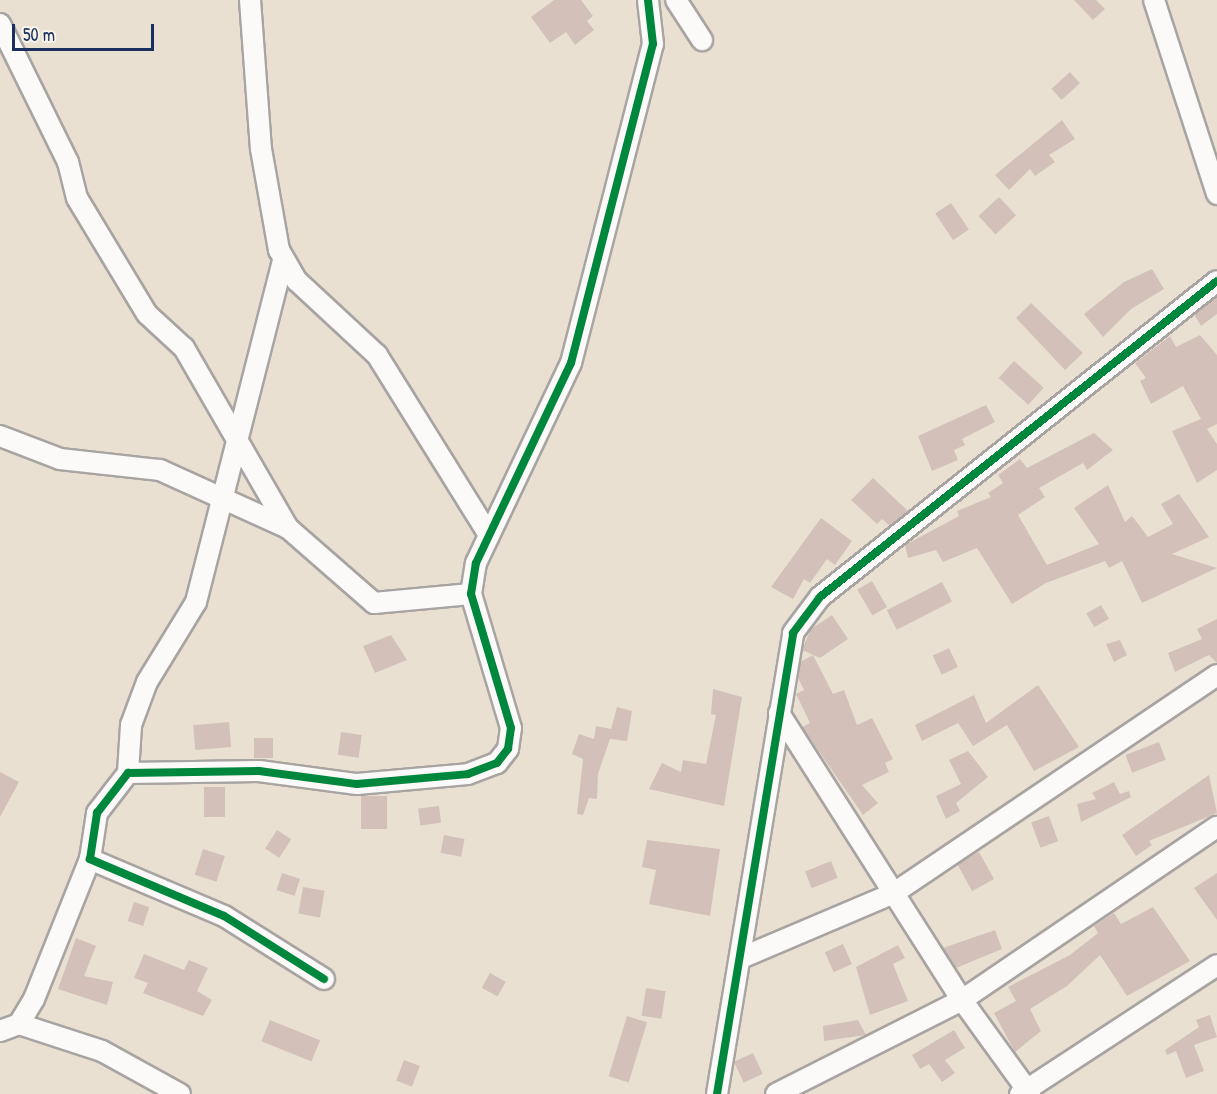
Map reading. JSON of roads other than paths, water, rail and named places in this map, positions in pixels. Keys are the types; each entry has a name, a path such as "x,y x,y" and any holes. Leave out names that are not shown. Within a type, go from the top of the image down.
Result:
{"street":[{"path":"250,0 261,149 283,260 297,281 377,355 489,535"},
{"path":"128,773 259,771 357,784 468,774 497,763 508,749 511,728 471,594 476,563 571,363 653,44 648,0"},
{"path":"676,0 702,40"},
{"path":"1154,0 1217,194"},
{"path":"0,24 68,162 77,198 147,314 184,348 288,528"},
{"path":"0,1031 20,1023 54,961 90,859 97,813 128,773 131,725 147,682 196,602 240,443 283,260"},
{"path":"717,1094 793,633 820,597 1217,281"},
{"path":"0,436 60,459 160,470 225,496 288,528 374,603 471,594"},
{"path":"741,958 894,892 1217,675"},
{"path":"779,713 962,1000 1026,1093 1217,966"},
{"path":"776,1094 962,1000 1217,827"},
{"path":"90,859 224,916 324,980"},
{"path":"20,1023 102,1051 180,1094"}]}
